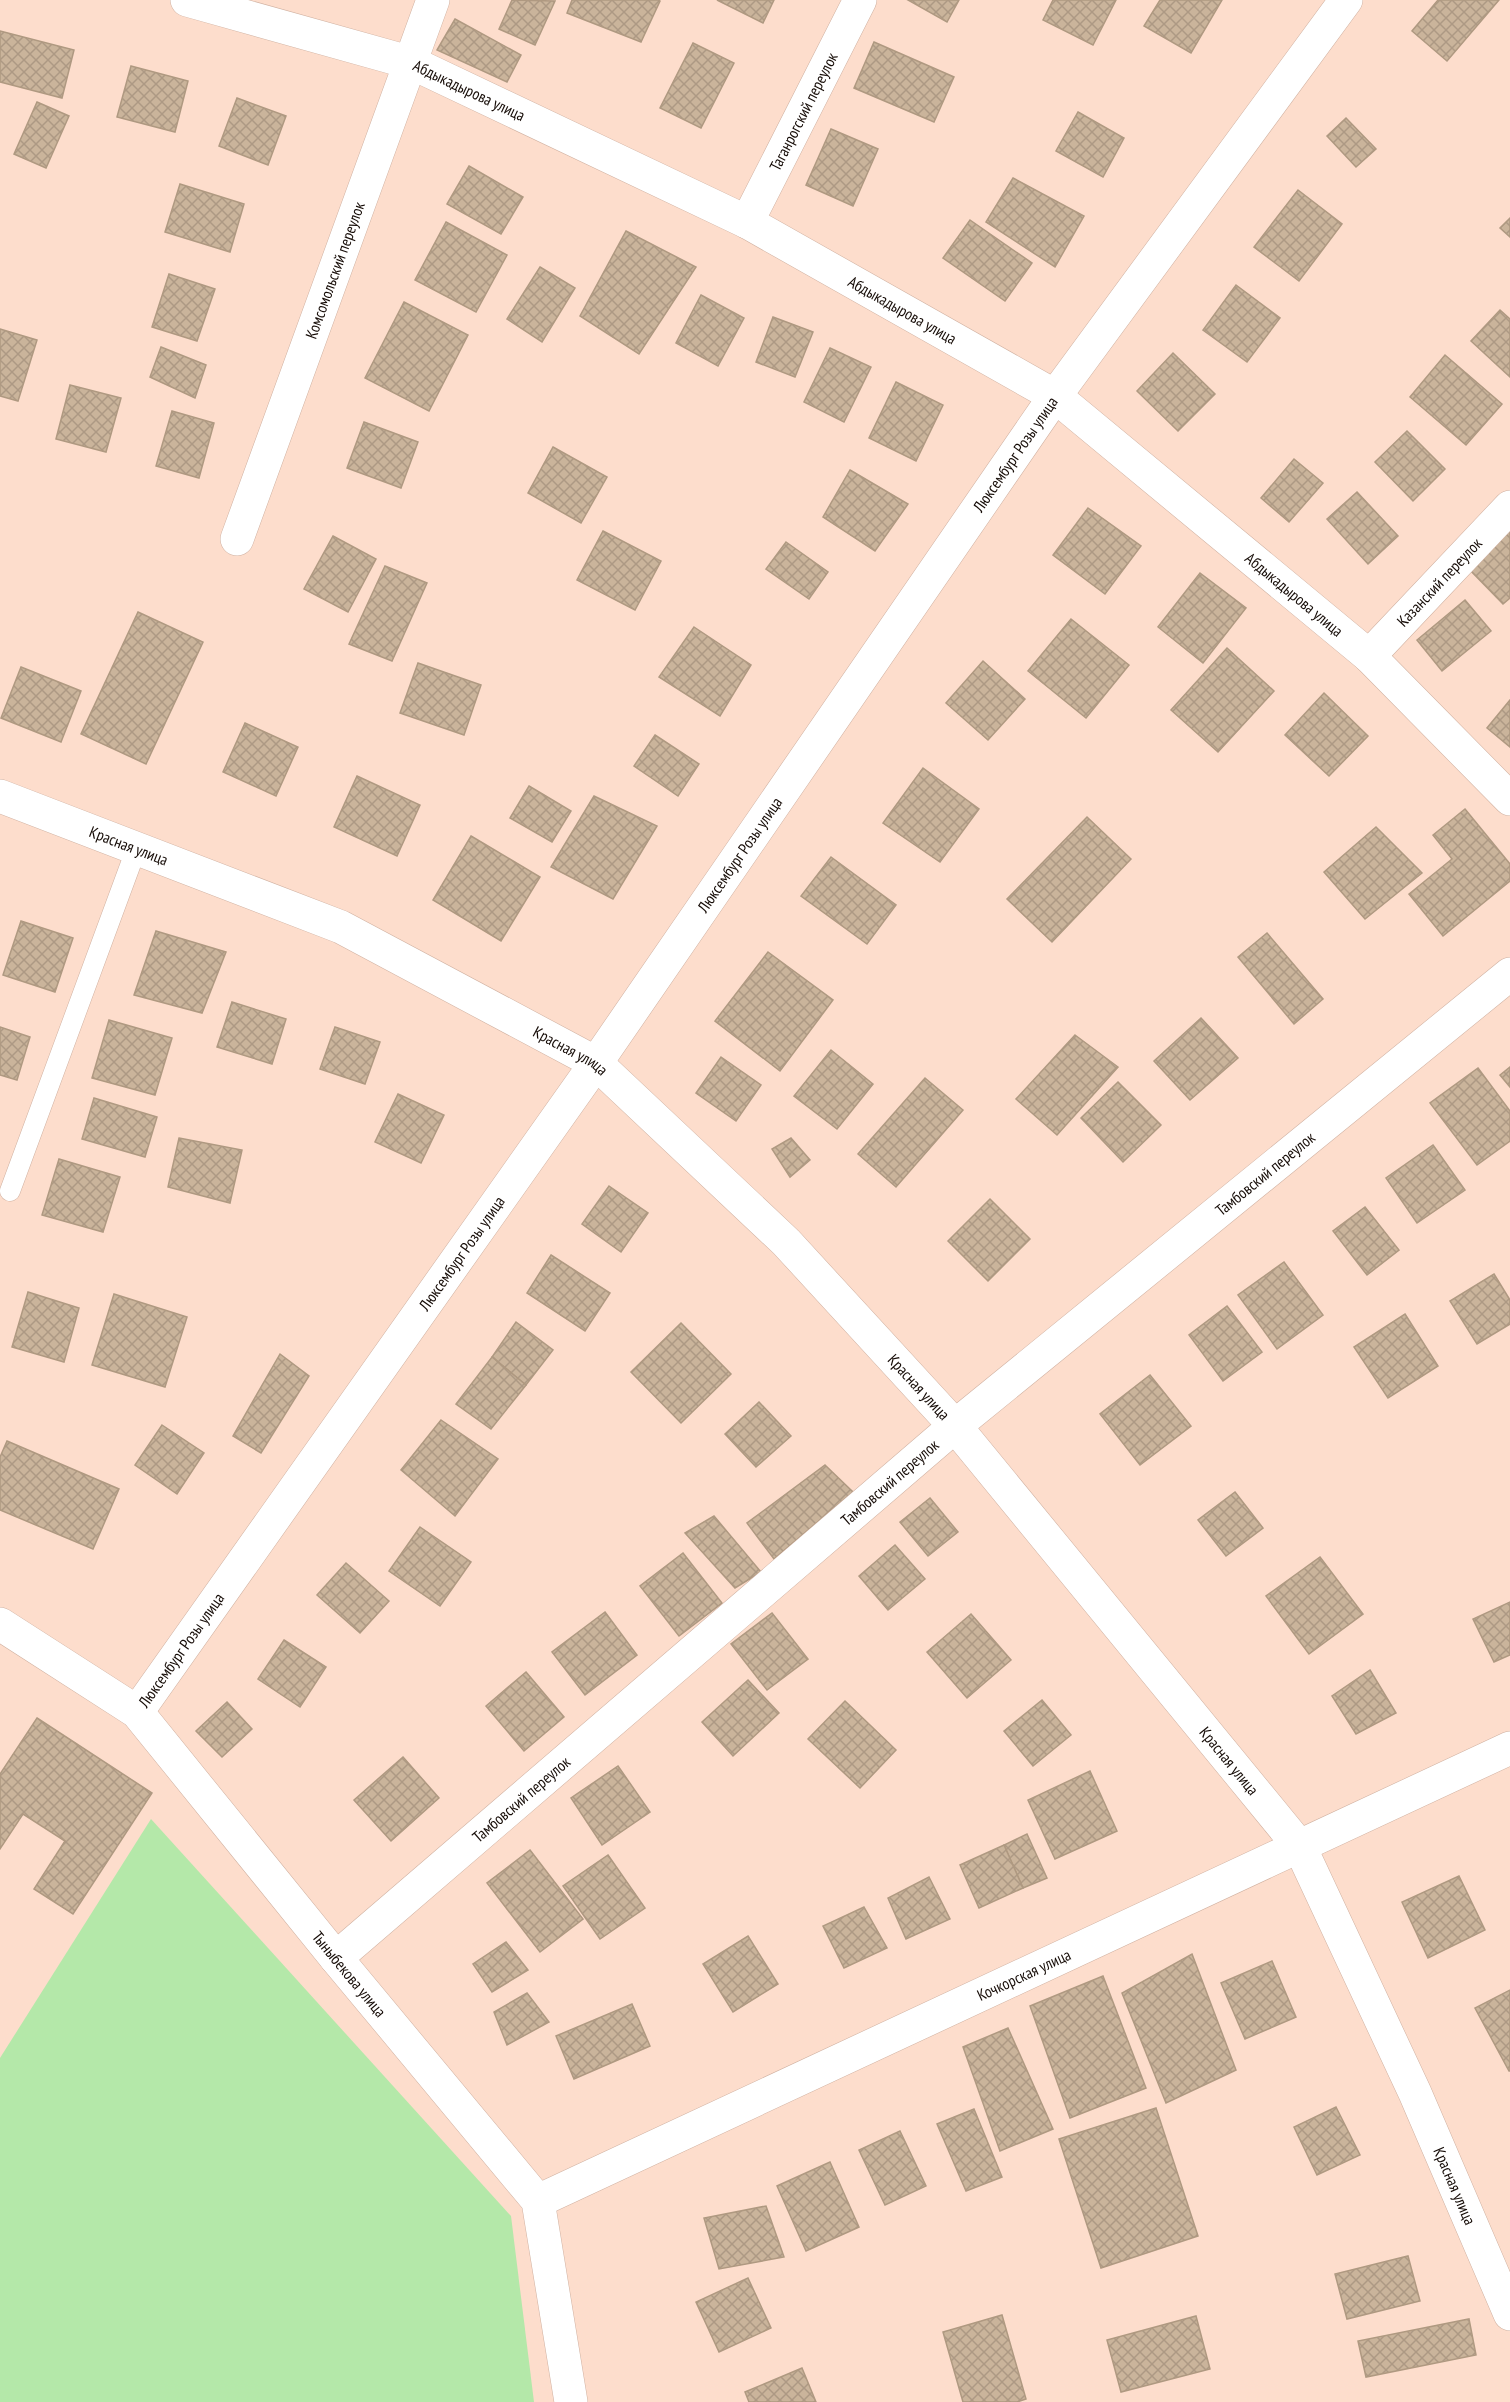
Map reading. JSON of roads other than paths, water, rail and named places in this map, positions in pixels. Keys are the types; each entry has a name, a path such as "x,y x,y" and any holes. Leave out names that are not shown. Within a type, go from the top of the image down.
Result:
{"street":[{"name":"Абдыкадырова улица","path":"187,0 412,63 747,222 1055,396 1369,656 1510,799"},
{"name":"Комсомольский переулок","path":"237,539 433,0"},
{"name":"Таганрогский переулок","path":"747,222 860,0"},
{"name":"Люксембург Розы улица","path":"137,1712 596,1064 1055,396 1346,0"},
{"name":"Казанский переулок","path":"1369,656 1510,507"},
{"name":"Красная улица","path":"0,795 340,927 596,1064 786,1242 955,1426 1300,1847 1415,2093 1510,2314"},
{"name":"Тамбовский переулок","path":"336,1958 955,1426 1510,974"},
{"name":"Тыныбекова улица","path":"0,1624 137,1712 336,1958 538,2201"},
{"name":"Кочкорская улица","path":"538,2201 1510,1748"},
{"path":"538,2201 571,2402"}],"lane":[{"path":"10,1191 137,847"}]}
